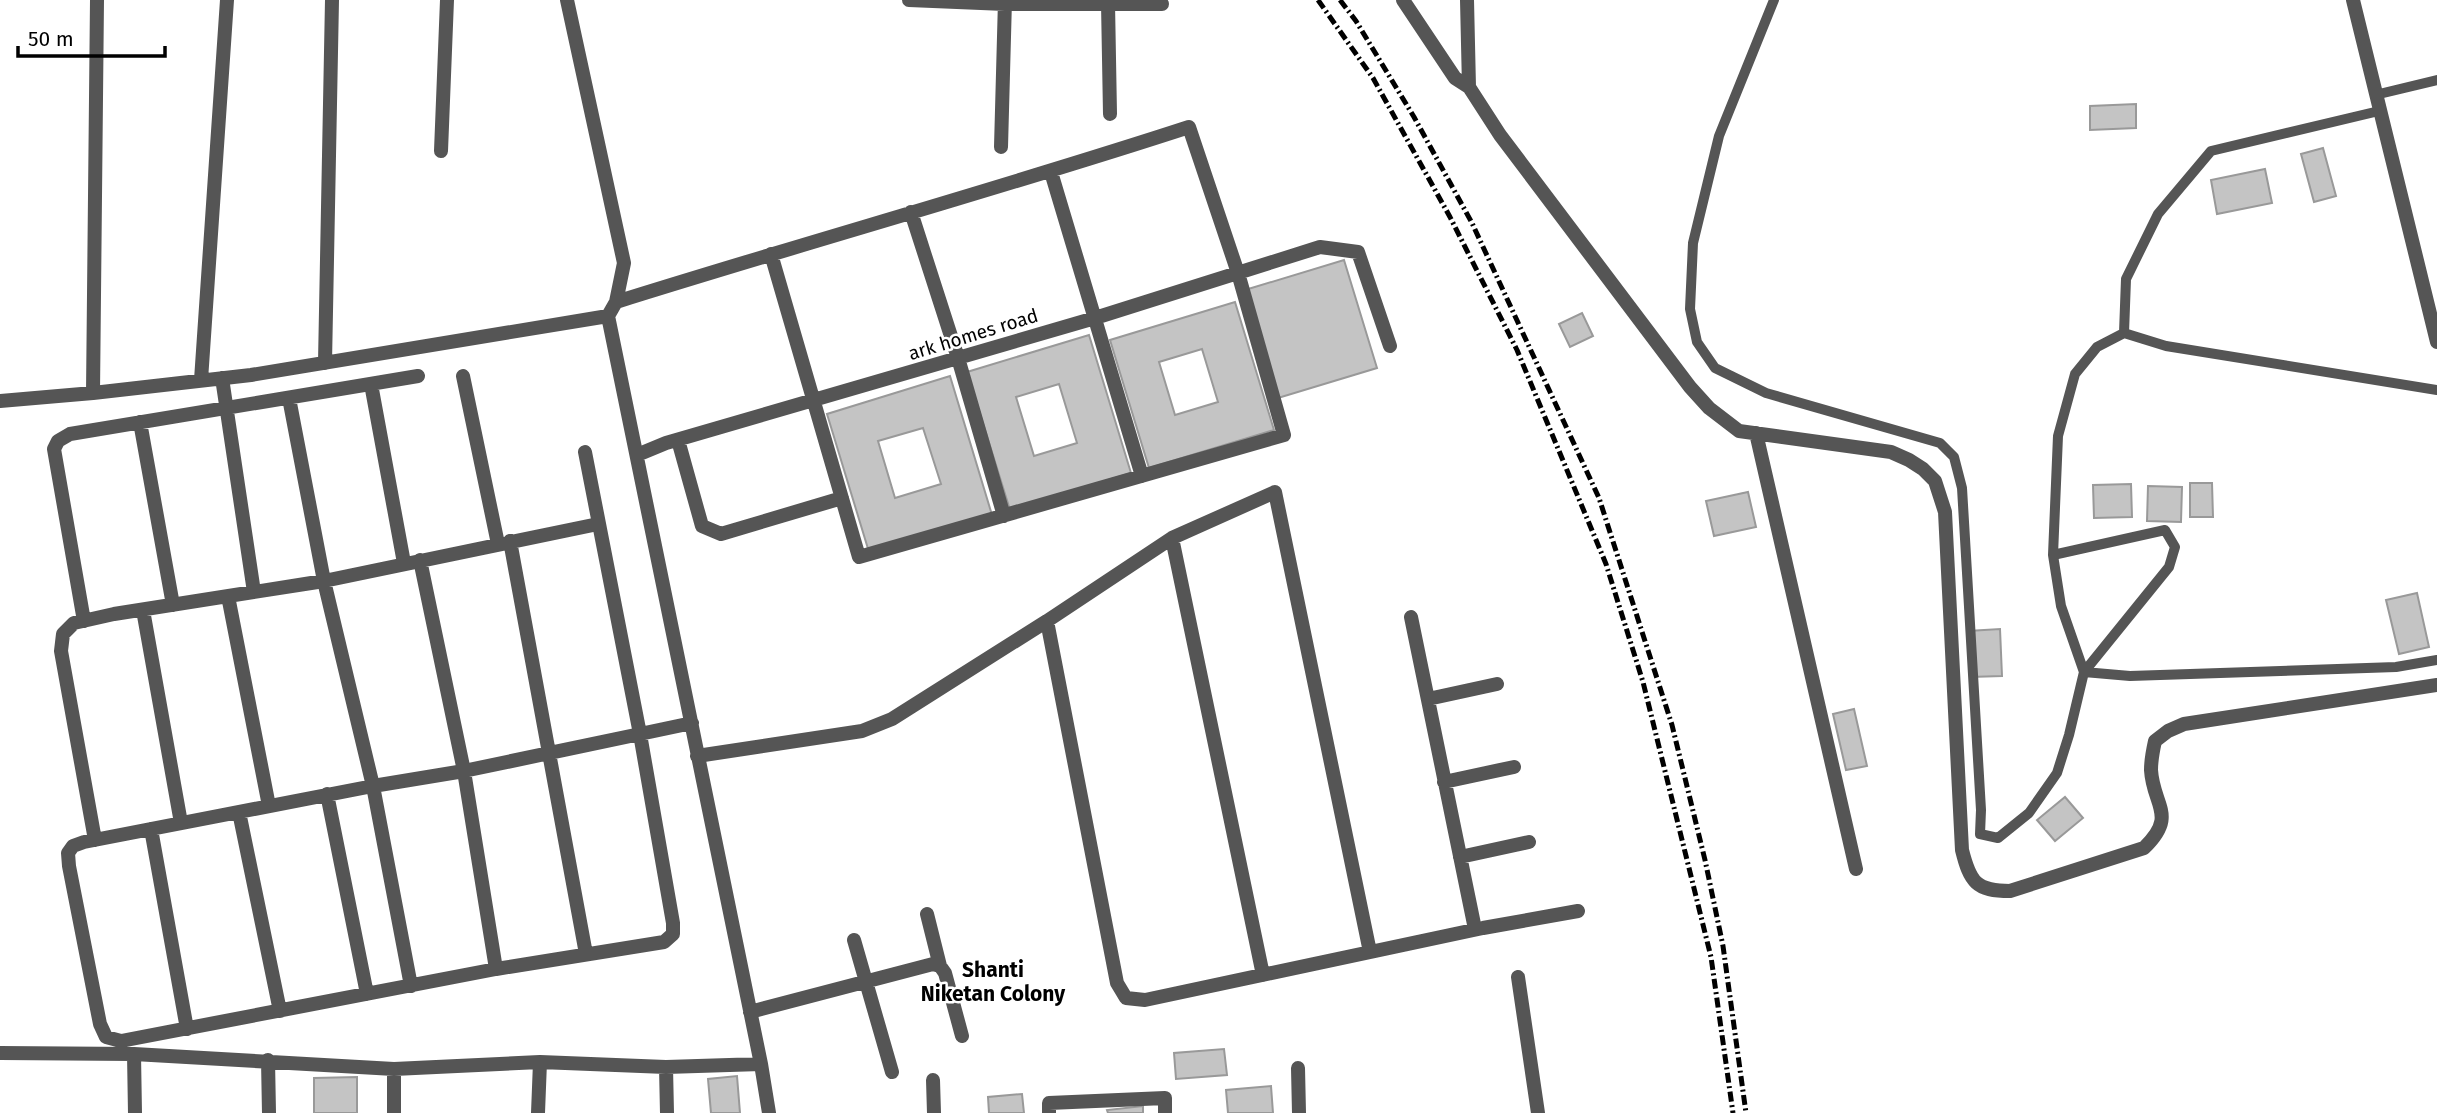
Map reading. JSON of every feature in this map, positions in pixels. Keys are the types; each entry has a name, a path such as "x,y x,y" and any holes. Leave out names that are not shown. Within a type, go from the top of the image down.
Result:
{"street":[{"path":"93,393 97,0"},
{"path":"201,380 227,0"},
{"path":"325,363 332,0"},
{"path":"442,151 447,0"},
{"path":"567,0 624,263 617,302 608,316 769,1113"},
{"path":"909,0 1162,5"},
{"path":"1403,0 1455,78 1469,87 1500,135 1690,387 1709,408 1739,431 1891,452 1923,468 1935,481 1945,512 1962,850 1967,870 1976,885 1992,891 2010,891 2144,848 2157,835 2162,821 2151,772 2155,741 2184,724 2437,685"},
{"path":"1467,0 1469,87"},
{"path":"2353,0 2437,342"},
{"path":"1001,147 1005,2"},
{"path":"1108,3 1110,114"},
{"path":"617,302 771,254 911,212 1051,172 1189,127 1238,273 1284,435 859,557 771,254"},
{"path":"1051,172 1142,476"},
{"path":"911,212 958,358 1004,516"},
{"name":"ark homes road","path":"637,455 678,440 1095,318 1320,247 1358,252 1391,346"},
{"path":"0,401 222,378 608,316"},
{"path":"84,621 54,449 58,441 70,434 418,376"},
{"path":"463,376 551,752 586,954"},
{"path":"222,378 254,592"},
{"path":"372,384 404,563"},
{"path":"289,398 324,581 373,786 411,986"},
{"path":"140,422 173,605"},
{"path":"1756,433 1856,869"},
{"path":"678,440 702,526 721,534 842,498"},
{"path":"585,452 640,734 673,934 664,942 496,969 121,1041 106,1037 100,1024 68,853 73,846 327,794 464,771 551,752 640,734 691,723"},
{"path":"697,756 862,731 892,719 1172,538 1275,492 1370,952"},
{"path":"95,840 61,651 63,634 74,623 324,581 598,524"},
{"path":"1172,538 1263,975"},
{"path":"420,560 464,771 496,969"},
{"path":"228,596 270,806"},
{"path":"143,610 181,823"},
{"path":"1411,617 1475,929"},
{"path":"1047,621 1117,984 1126,998 1145,1000 1475,929 1578,911"},
{"path":"1428,699 1497,684"},
{"path":"1444,782 1514,767"},
{"path":"327,794 367,995"},
{"path":"239,812 280,1011"},
{"path":"151,829 187,1029"},
{"path":"1460,857 1530,842"},
{"path":"927,914 962,1036"},
{"path":"854,940 892,1072"},
{"path":"750,1012 933,964 940,966"},
{"path":"1518,977 1538,1113"},
{"path":"0,1053 134,1054 394,1069 540,1062 666,1067 761,1064"},
{"path":"134,1054 135,1113"},
{"path":"268,1060 269,1113"},
{"path":"538,1113 540,1062"},
{"path":"666,1067 667,1113"},
{"path":"1298,1068 1299,1113"},
{"path":"394,1069 394,1113"},
{"path":"933,1080 934,1113"},
{"path":"1049,1113 1049,1103 1165,1098 1166,1113"}],"lane":[{"path":"1774,0 1719,136 1693,243 1690,309 1697,342 1715,368 1766,393 1940,443 1954,457 1962,488 1981,810 1980,834 1998,838 2029,813 2057,773 2084,672 2169,567 2175,547 2165,530 2053,555"},
{"path":"2375,95 2437,80"},
{"path":"2124,333 2126,279 2158,214 2211,151 2379,111"},
{"path":"2084,672 2061,606 2053,555 2058,436 2075,374 2097,347 2124,333 2166,346 2437,390"},
{"path":"2084,672 2130,676 2383,668 2437,660"}],"building":[{"path":"2136,104 2136,128 2090,130 2090,106"},
{"path":"2323,148 2336,196 2314,202 2301,154"},
{"path":"2265,169 2272,203 2217,214 2211,180"},
{"path":"1344,260 1377,368 1278,398 1245,290"},
{"path":"1235,302 1274,430 1149,468 1110,340","holes":["1202,349 1218,402 1175,415 1159,362"]},
{"path":"1582,313 1593,336 1570,347 1559,324"},
{"path":"1089,335 1131,473 1010,510 967,372","holes":["1059,384 1077,443 1034,456 1016,397"]},
{"path":"950,376 992,515 869,552 827,414","holes":["923,428 941,484 895,498 878,441"]},
{"path":"2190,483 2212,483 2213,517 2190,517"},
{"path":"2131,484 2132,517 2094,518 2093,485"},
{"path":"2148,486 2182,487 2181,522 2147,521"},
{"path":"1748,492 1756,527 1714,536 1706,501"},
{"path":"2417,593 2429,647 2399,654 2386,600"},
{"path":"2000,629 2002,676 1970,677 1968,631"},
{"path":"1854,709 1867,766 1846,770 1833,714"},
{"path":"2065,797 2083,818 2055,841 2037,820"},
{"path":"1224,1049 1227,1075 1176,1079 1174,1053"},
{"path":"737,1076 740,1113 711,1113 708,1079"},
{"path":"357,1077 357,1113 314,1113 314,1078"},
{"path":"1271,1086 1273,1113 1228,1113 1226,1090"},
{"path":"1022,1094 1024,1113 989,1113 988,1097"},
{"path":"1143,1106 1143,1113 1108,1113 1107,1110"}],"railway":[{"path":"1318,0 1373,78 1450,217 1517,350 1606,564 1643,682 1711,957 1733,1113"},
{"path":"1340,0 1356,21 1414,117 1472,223 1599,498 1672,725 1705,860 1723,946 1746,1113"}],"district":[{"name":"Shanti Niketan Colony","path":"993,982"}]}
